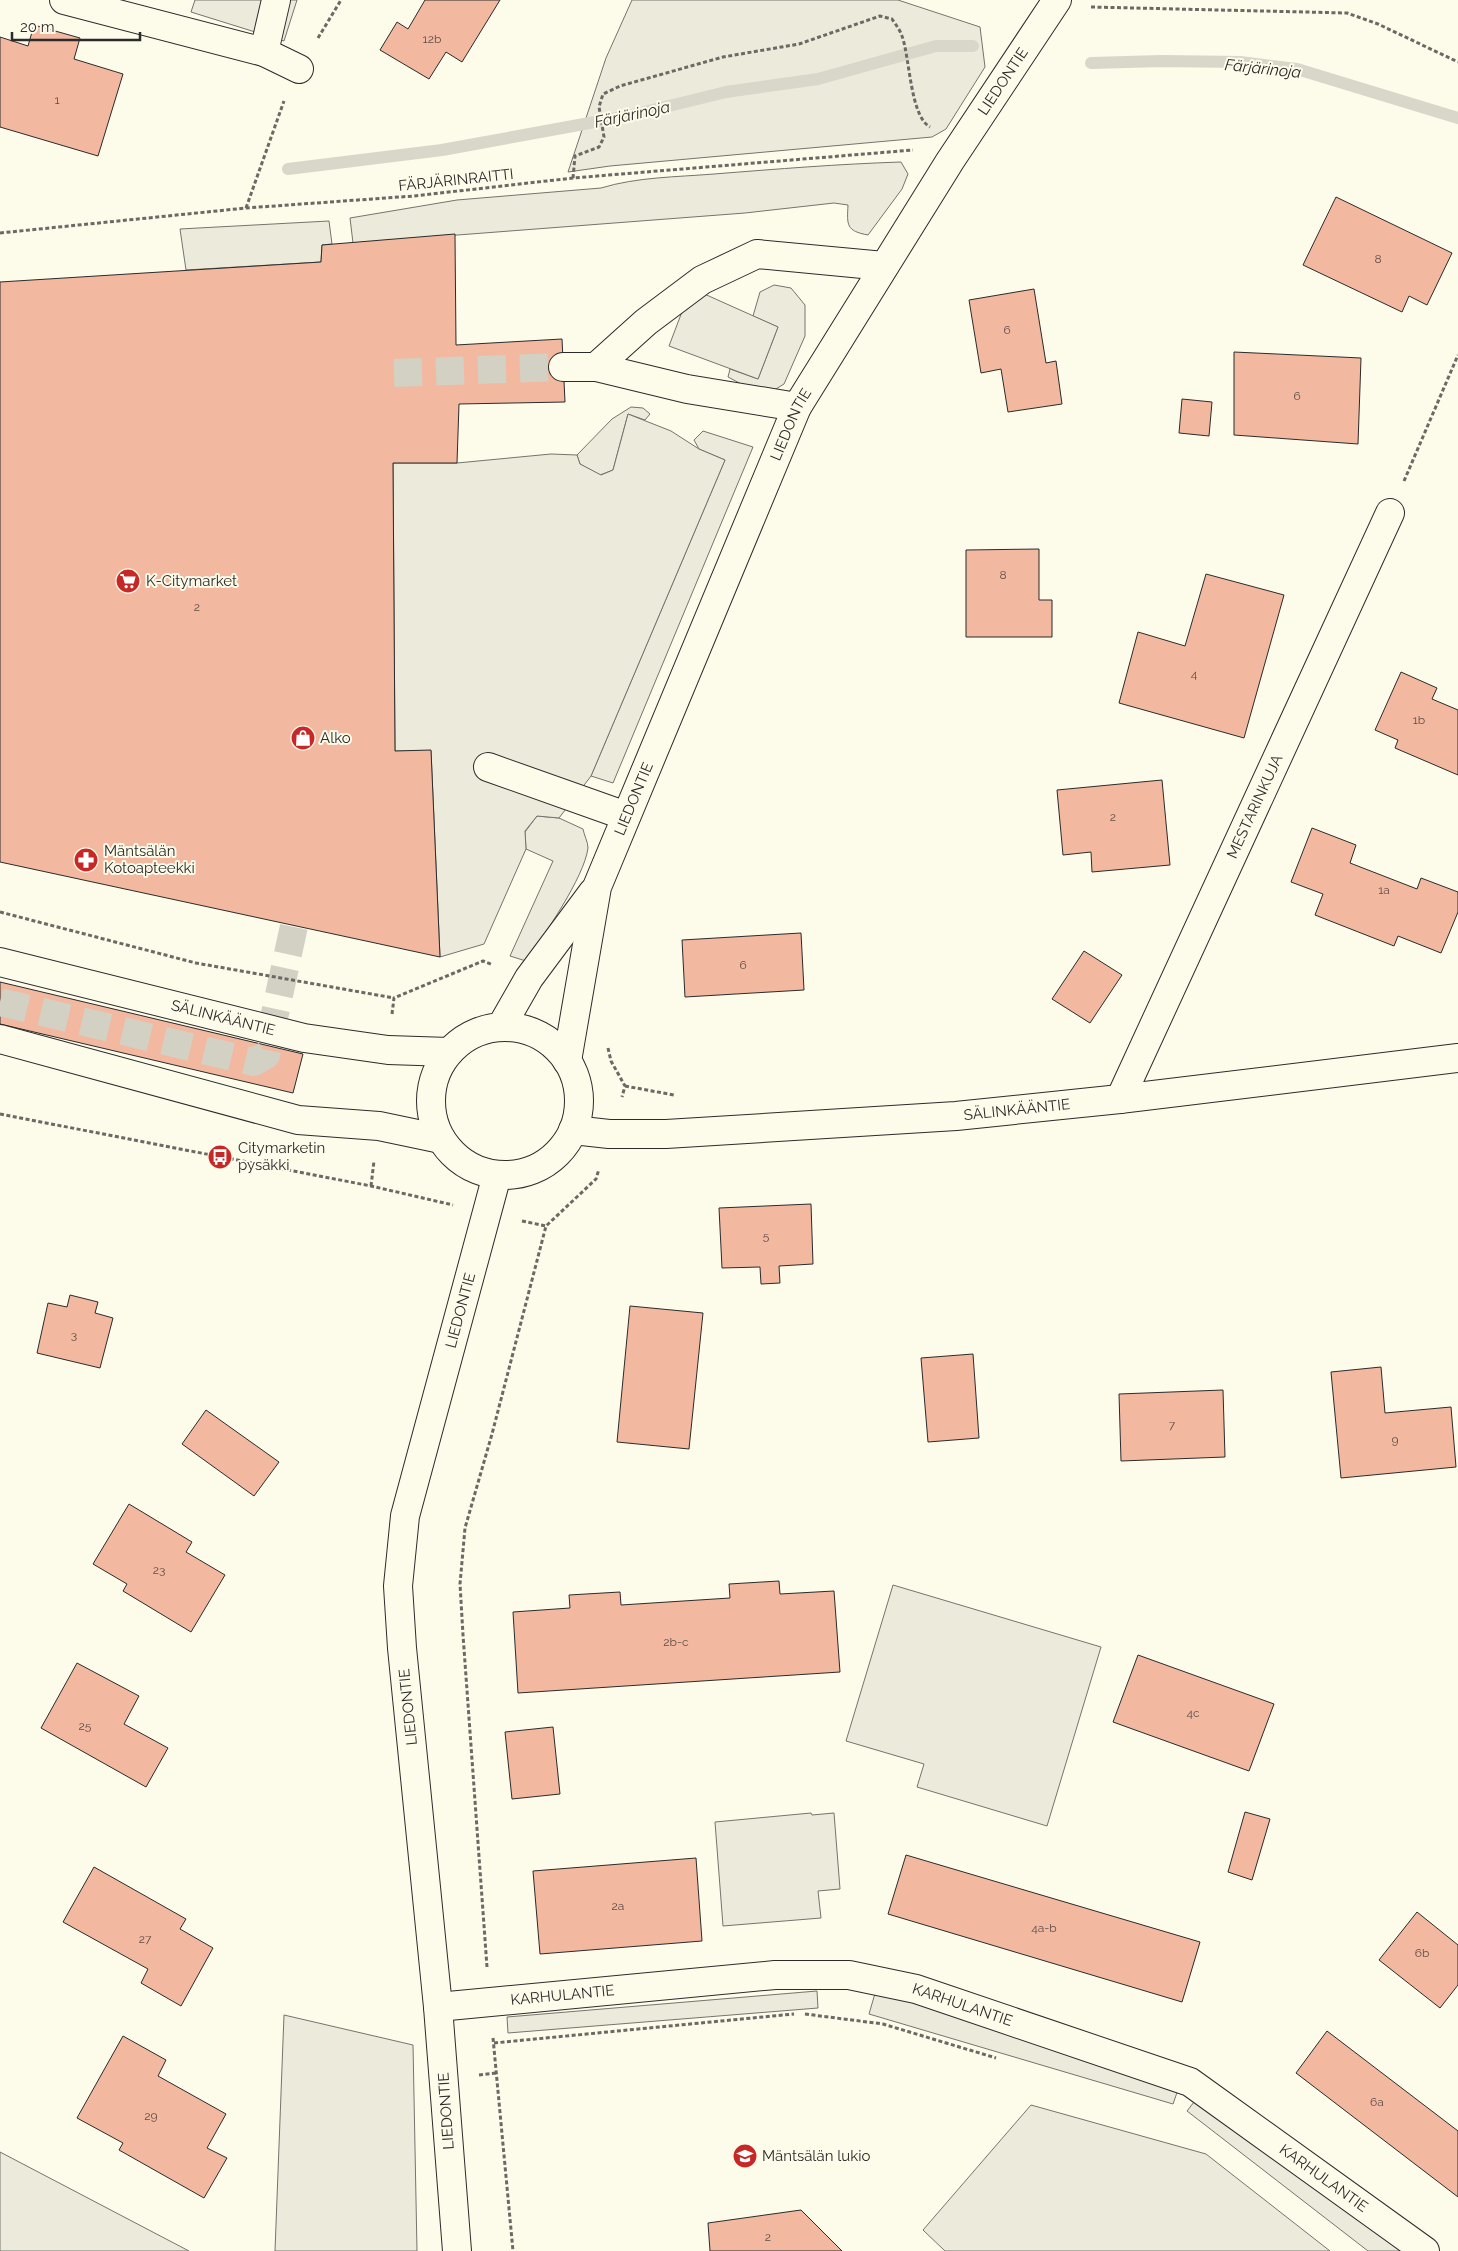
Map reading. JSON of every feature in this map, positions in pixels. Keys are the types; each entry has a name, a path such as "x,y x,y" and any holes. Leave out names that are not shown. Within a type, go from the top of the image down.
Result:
{"street":[{"path":"64,0 264,52 299,69"},
{"path":"264,52 276,0"},
{"name":"LIEDONTIE","path":"567,1061 596,887 797,406 950,161 1057,0"},
{"path":"596,367 646,322 702,280 757,254 884,266"},
{"path":"564,366 596,367 687,389 797,406"},
{"name":"MESTARINKUJA","path":"1120,1099 1390,513"},
{"path":"488,768 626,816"},
{"name":"LIEDONTIE","path":"501,1027 529,978 596,887"},
{"name":"SÄLINKÄÄNTIE","path":"0,962 304,1038 388,1050 449,1052"},
{"path":"501,1027 520,1028 538,1034 554,1045 567,1061 576,1082 579,1106 573,1130 564,1146 550,1159 534,1169 516,1174 497,1175 475,1169 456,1157 441,1139 433,1118 431,1094 437,1072 449,1052 464,1039 481,1030 501,1027"},
{"path":"0,1039 298,1120 379,1126 441,1139"},
{"name":"SÄLINKÄÄNTIE","path":"573,1130 609,1134 666,1134 956,1116 1120,1099 1458,1058"},
{"name":"LIEDONTIE","path":"457,2251 438,2008 402,1648 398,1586 405,1516 497,1175"},
{"name":"KARHULANTIE","path":"438,2008 775,1975 849,1975 916,1990 1190,2082 1425,2251"}],"path":[{"path":"246,208 284,99 299,69 341,0"},
{"path":"1088,7 1347,13 1378,24 1458,62"},
{"path":"574,178 575,156 599,147 604,137 599,107 602,94 620,86 723,57 799,44 880,16 892,19 903,37 911,71 915,106 925,124 933,129"},
{"name":"FÄRJÄRINRAITTI","path":"0,233 246,208 414,196 574,178 914,150"},
{"path":"1390,513 1458,355"},
{"path":"0,912 196,963 394,998"},
{"path":"513,2251 490,2002 460,1584 465,1528 492,1434 546,1226 596,1179 625,1086 611,1061 607,1045"},
{"path":"0,1114 371,1186 546,1226"},
{"path":"494,2043 801,2013 883,2024 998,2058"}],"shaded area":[{"path":"195,0 297,0 284,41 191,12"},
{"path":"632,0 898,0 980,27 985,67 946,129 932,137 610,166 568,172 606,58"},
{"path":"901,162 908,174 902,189 868,235 855,231 849,226 848,205 834,203 745,213 353,243 350,218 457,200 601,188 657,178"},
{"path":"329,221 332,244 322,245 321,262 186,270 180,229"},
{"path":"774,285 791,288 805,305 805,336 784,384 771,392 745,386 728,377 730,369 758,379 778,327 753,316 760,292"},
{"path":"691,288 778,327 758,379 669,346"},
{"path":"631,407 643,408 650,414 645,420 628,414 613,470 600,475 580,464 577,455 612,419"},
{"path":"628,414 671,431 699,449 725,460 591,776 559,818 537,816 525,831 526,849 484,944 440,957 431,751 395,751 393,463 457,463 551,454 577,455 580,464 601,475 613,470"},
{"path":"703,431 753,447 613,783 591,776 725,460 699,449 694,440"},
{"path":"537,816 559,818 583,829 588,848 579,875 571,890 526,961 510,956 553,861 526,849 525,832"},
{"path":"893,1585 1101,1647 1047,1826 917,1787 924,1764 846,1741"},
{"path":"811,1813 812,1815 834,1813 840,1889 818,1891 821,1918 723,1926 715,1822"},
{"path":"876,1990 1181,2081 1173,2104 869,2014"},
{"path":"817,1991 818,2008 508,2033 507,2017"},
{"path":"284,2015 413,2045 417,2251 275,2251"},
{"path":"1201,2093 1405,2251 1368,2251 1187,2111"},
{"path":"1031,2105 1206,2154 1330,2251 945,2251 923,2230"},
{"path":"0,2152 189,2251 0,2251"}],"building":[{"path":"425,0 500,0 462,62 446,52 429,79 380,50 397,22 408,29"},
{"path":"34,25 80,38 74,59 123,74 98,156 0,127 0,37 28,46"},
{"path":"1336,197 1452,253 1427,305 1409,296 1402,312 1303,265"},
{"path":"455,234 456,345 562,339 565,402 459,404 457,463 393,463 395,751 431,750 440,957 0,862 0,282 321,262 322,245"},
{"path":"1034,289 1046,363 1056,361 1062,404 1008,412 1001,369 981,373 969,300"},
{"path":"1234,352 1361,358 1358,444 1234,435"},
{"path":"1182,399 1212,402 1209,436 1179,433"},
{"path":"1039,549 1039,600 1052,600 1052,637 966,637 966,550"},
{"path":"1206,574 1284,595 1244,738 1119,703 1138,632 1185,646"},
{"path":"1401,672 1437,688 1432,699 1458,710 1458,775 1395,748 1398,740 1375,730"},
{"path":"1162,780 1170,865 1092,872 1091,852 1063,855 1057,790"},
{"path":"1312,828 1356,845 1350,863 1417,889 1421,878 1458,892 1458,912 1441,953 1398,936 1394,946 1315,915 1323,894 1291,882"},
{"path":"801,933 804,990 685,997 682,940"},
{"path":"1084,951 1122,975 1090,1023 1052,999"},
{"path":"0,982 303,1054 293,1093 0,1024"},
{"path":"811,1204 813,1264 779,1266 780,1283 761,1284 760,1267 722,1268 719,1208"},
{"path":"70,1295 98,1302 95,1313 113,1318 100,1368 37,1353 48,1303 67,1307"},
{"path":"630,1306 703,1313 689,1449 617,1442"},
{"path":"973,1354 979,1438 928,1442 921,1358"},
{"path":"1381,1367 1385,1413 1451,1407 1456,1467 1341,1478 1331,1372"},
{"path":"1223,1390 1225,1457 1121,1461 1119,1394"},
{"path":"206,1410 279,1462 254,1496 182,1444"},
{"path":"129,1504 192,1542 186,1552 225,1575 191,1632 123,1591 127,1584 93,1564"},
{"path":"779,1581 780,1594 834,1591 840,1672 518,1693 513,1612 570,1608 569,1595 620,1592 621,1605 730,1598 729,1584"},
{"path":"1138,1655 1274,1704 1249,1771 1113,1722"},
{"path":"77,1663 139,1696 124,1724 168,1748 146,1787 41,1728"},
{"path":"553,1727 560,1794 512,1799 505,1732"},
{"path":"1245,1812 1270,1819 1252,1880 1228,1872"},
{"path":"906,1855 1200,1942 1182,2002 888,1914"},
{"path":"696,1858 702,1941 540,1954 533,1871"},
{"path":"94,1867 186,1919 180,1929 213,1948 181,2006 141,1983 148,1969 63,1922"},
{"path":"1417,1912 1458,1945 1458,1985 1440,2008 1379,1960"},
{"path":"1327,2031 1458,2131 1458,2197 1296,2073"},
{"path":"123,2036 166,2060 158,2076 226,2114 207,2148 227,2158 204,2198 119,2150 123,2143 77,2118"},
{"path":"801,2210 842,2251 710,2251 708,2223"}],"waterway":[{"name":"Färjärinoja","path":"288,169 442,150 628,116 726,92 818,79 936,46 973,46"},
{"name":"Färjärinoja","path":"1091,63 1162,61 1240,62 1297,69 1458,118"}],"tunnel":[{"path":"394,373 563,367"},
{"path":"0,1002 254,1062 266,1055 294,926"}],"place":[{"name":"K-Citymarket","path":"128,581"},
{"name":"Alko","path":"303,738"},
{"name":"Mäntsälän Kotoapteekki","path":"86,860"},
{"name":"Citymarketin pysäkki","path":"220,1157"},
{"name":"Mäntsälän lukio","path":"745,2156"}]}
